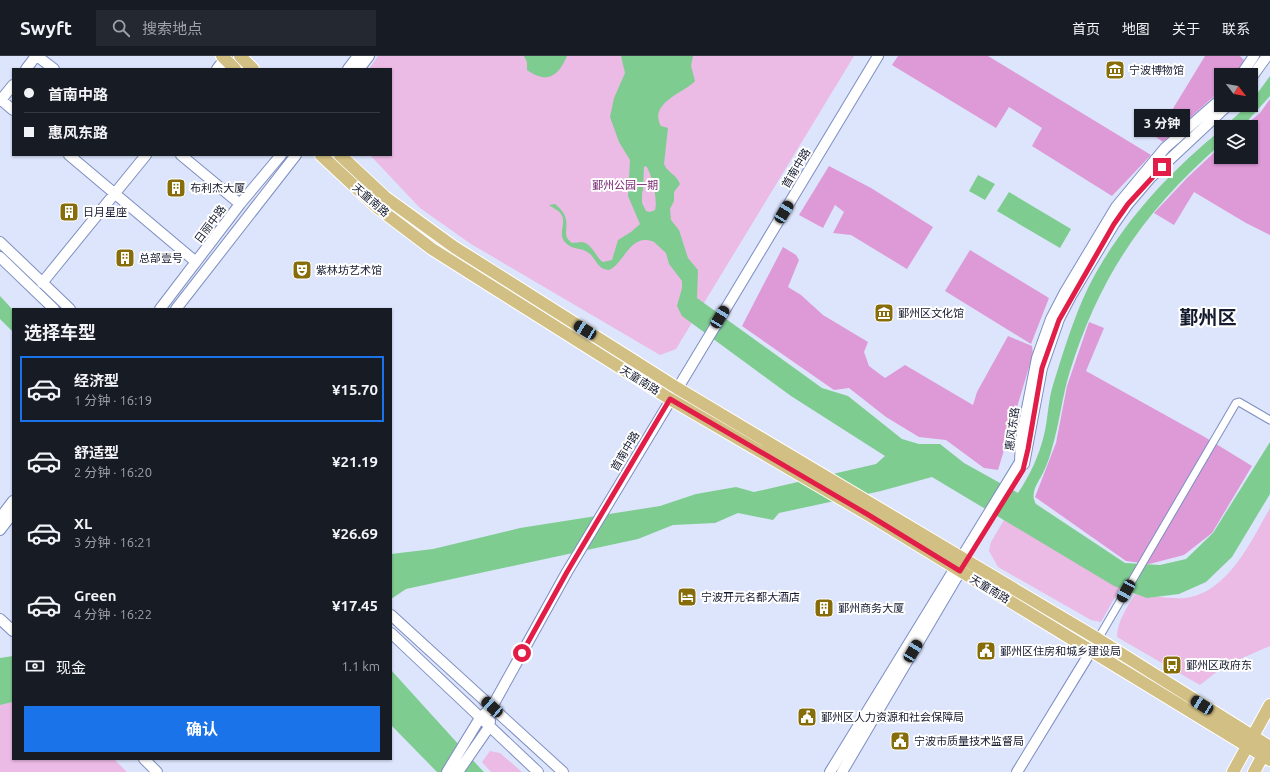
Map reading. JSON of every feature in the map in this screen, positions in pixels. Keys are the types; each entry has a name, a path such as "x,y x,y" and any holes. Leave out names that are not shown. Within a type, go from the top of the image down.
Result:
{"main road":[{"path":"240,56 251,68"},
{"path":"225,57 233,68"},
{"name":"天童南路","path":"322,156 378,208 432,249 670,399 867,514 960,564"},
{"name":"天童南路","path":"341,156 385,197 454,247 677,388 850,492 1091,651 1268,750"},
{"path":"960,564 1098,639 1250,741"},
{"path":"1233,772 1270,705"},
{"path":"1254,772 1268,750"}],"street":[{"path":"27,68 36,56 53,68"},
{"path":"349,68 358,56"},
{"path":"360,68 369,56"},
{"name":"首南中路","path":"492,707 567,572 878,56"},
{"path":"1246,68 1254,56"},
{"path":"218,68 225,57"},
{"path":"1258,69 1266,58"},
{"path":"12,86 0,100 12,109"},
{"name":"惠风东路","path":"1011,484 1020,462 1021,439 1037,358 1051,318 1116,207 1165,148 1214,105"},
{"name":"惠风东路","path":"830,772 991,515 1011,484 1023,470 1042,368 1059,320 1071,296 1114,224 1128,204 1151,177 1221,112"},
{"path":"70,156 116,193 196,262"},
{"path":"42,283 145,156"},
{"path":"182,156 240,204"},
{"name":"日丽中路","path":"161,308 240,204 280,156"},
{"path":"177,308 295,156"},
{"path":"0,242 69,308"},
{"path":"0,257 53,308"},
{"path":"1017,772 1091,651 1236,403 1239,402 1270,420"},
{"path":"0,518 12,502"},
{"path":"0,530 12,514"},
{"name":"惠风东路","path":"842,772 960,564"},
{"path":"392,616 563,772"},
{"path":"0,619 12,630"},
{"path":"392,634 538,772"},
{"path":"447,772 480,718 492,707"},
{"path":"458,772 474,746 489,727 492,707"},
{"path":"145,760 157,772"}],"green space":[{"name":"鄞州公园一期","path":"378,56 854,56 676,349 660,355 471,244 420,208 371,156 392,156 392,68 370,68"},
{"path":"1270,508 1270,646 1224,666 1200,685 1117,637 1117,631 1121,619 1136,593 1166,598 1185,598 1200,594 1214,586 1226,576 1246,550"},
{"path":"1004,520 1121,586 1101,622 1091,620 998,567 989,551 991,542"},
{"path":"12,702 12,760 115,760 127,772 0,772 0,705"},
{"path":"490,751 500,753 522,772 491,772 482,762"}],"shaded area":[{"path":"524,56 567,56 564,63 556,73 551,76 540,77 527,70 527,62"},
{"path":"621,56 693,56 691,66 695,81 663,105 659,111 658,118 661,126 668,128 664,164 667,169 677,178 680,184 674,192 674,201 670,209 671,220 679,230 688,258 698,270 697,298 822,388 848,396 902,439 919,444 940,444 964,463 1018,493 1040,450 1051,391 1073,324 1088,288 1100,265 1114,243 1146,202 1182,164 1214,136 1214,150 1170,193 1148,219 1111,274 1096,304 1082,336 1070,371 1057,429 1044,470 1035,487 1034,500 1036,504 1125,563 1160,565 1186,559 1213,533 1270,442 1270,494 1232,557 1206,582 1179,594 1147,598 1114,586 932,477 881,491 779,513 773,520 738,513 715,523 673,525 638,539 406,589 392,598 392,554 433,549 520,528 660,506 696,494 736,487 754,492 876,464 885,456 791,396 682,316 677,306 682,288 682,281 669,264 666,253 654,242 646,240 639,241 628,250 615,266 609,270 602,268 586,251 566,244 562,238 563,217 559,211 549,205 555,204 563,213 566,223 567,238 572,243 582,242 589,245 603,262 612,260 618,240 640,224 628,196 630,160 619,142 610,117 614,98 625,73","holes":["646,166 654,187 656,206 655,210 650,212 646,211 642,203 644,167"]},
{"path":"898,56 988,56 1151,155 1112,196 1032,146 1042,128 1009,107 996,128 892,65"},
{"path":"1205,56 1240,56 1244,60 1239,68 1214,68 1214,96 1163,142 1143,128 1144,120 1160,130"},
{"path":"1270,76 1270,96 1258,109 1258,92"},
{"path":"1270,99 1270,235 1246,223 1194,192 1174,225 1154,213 1187,178 1214,153 1214,164 1258,164 1258,120 1252,120 1260,113"},
{"path":"1240,112 1256,112 1248,120 1232,120"},
{"path":"829,166 871,188 933,227 907,269 851,235 833,233 844,212 835,205 823,228 799,215"},
{"path":"978,175 995,184 985,200 969,191"},
{"path":"1009,192 1071,229 1060,248 997,211"},
{"path":"783,247 796,255 799,260 788,287 801,295 823,315 868,342 864,352 869,366 885,378 905,365 973,405 977,392 1008,336 1032,346 1033,354 998,470 984,468 946,440 919,437 886,417 849,388 834,390 742,326"},
{"path":"970,250 1049,298 1031,344 945,291"},
{"path":"0,296 12,309 12,331 0,319"},
{"path":"1089,322 1104,328 1086,371 1203,436 1252,466 1212,533 1184,555 1149,564 1126,561 1035,497 1056,443 1067,386"},
{"path":"12,656 12,702 0,705 0,658"},
{"path":"392,671 484,772 437,772 392,726"}],"place":[{"name":"宁波博物馆","path":"1115,70"},
{"name":"布利杰大厦","path":"176,188"},
{"name":"日月星座","path":"69,212"},
{"name":"总部壹号","path":"125,258"},
{"name":"紫林坊艺术馆","path":"302,270"},
{"name":"鄞州区文化馆","path":"884,313"},
{"name":"宁波开元名都大酒店","path":"687,597"},
{"name":"鄞州商务大厦","path":"824,608"},
{"name":"鄞州区住房和城乡建设局","path":"986,651"},
{"name":"鄞州区政府东","path":"1172,665"},
{"name":"鄞州区人力资源和社会保障局","path":"807,717"},
{"name":"宁波市质量技术监督局","path":"900,741"}],"district":[{"name":"鄞州区","path":"1208,317"}],"route":[{"path":"522,653 567,572 670,399 867,514 960,571 1023,470 1042,368 1059,320 1071,296 1114,224 1128,204 1151,177 1162,167"}]}
